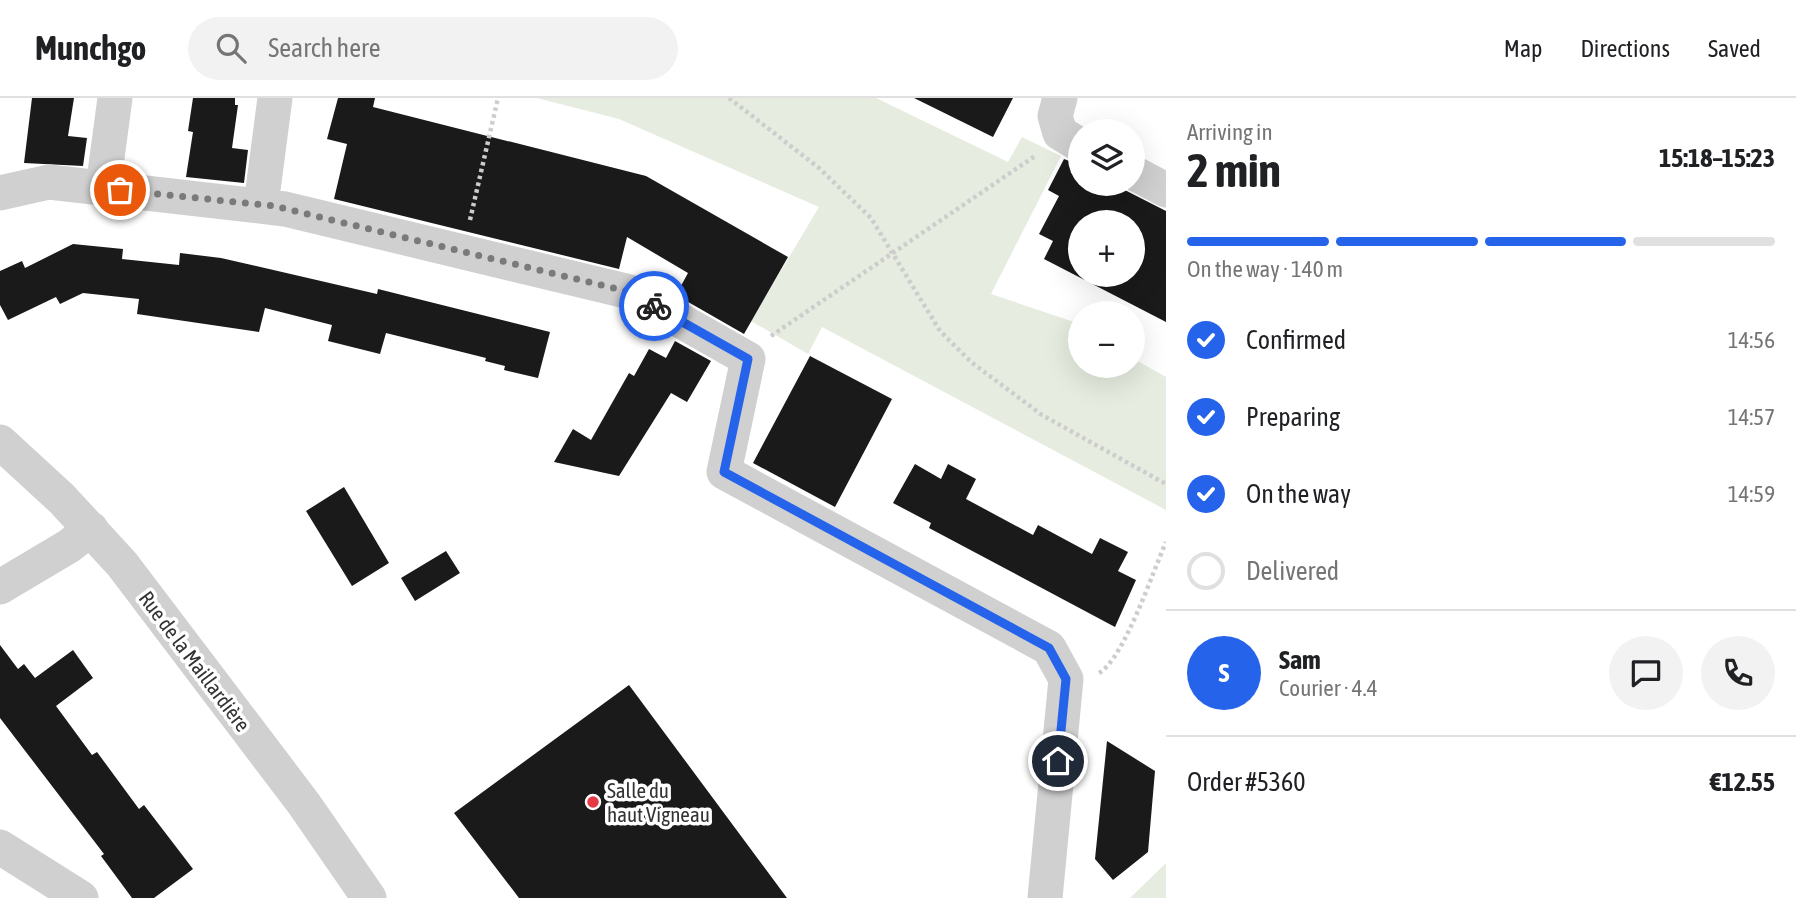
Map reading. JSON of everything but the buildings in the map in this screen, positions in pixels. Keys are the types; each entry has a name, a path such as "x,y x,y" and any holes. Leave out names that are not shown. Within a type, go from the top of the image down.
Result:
{"street":[{"path":"103,188 115,98"},
{"path":"261,205 275,98"},
{"path":"1060,98 1055,116 1068,136"},
{"path":"1145,179 1166,190"},
{"path":"0,193 49,182 261,205 630,292 748,359 724,472 1049,648 1066,679 1045,898"},
{"name":"Rue de la Maillardière","path":"0,442 91,529 122,564 296,794 369,898"},
{"path":"0,587 69,546 91,529"},
{"path":"0,847 81,898"}],"path":[{"path":"463,252 498,98"},
{"path":"729,98 819,168 871,218 940,331 971,362 1042,415 1166,484"},
{"path":"748,359 770,337 891,253 983,194 1044,150 1068,140"},
{"path":"1066,679 1088,679 1106,669 1134,617 1166,542"}],"shaded area":[{"path":"537,98 876,98 1008,162 1022,137 1061,156 991,294 1068,320 1068,378 1145,378 1145,365 1166,377 1166,510 822,327 808,354 751,321 819,207 619,119"},
{"path":"1166,863 1166,898 1130,898"}],"way so far":[{"path":"120,190 274,206 630,292 654,306"}],"place":[{"name":"Salle du haut Vigneau","path":"593,802"}],"route":[{"path":"654,306 748,359 724,472 1049,648 1066,679 1058,761"}]}
